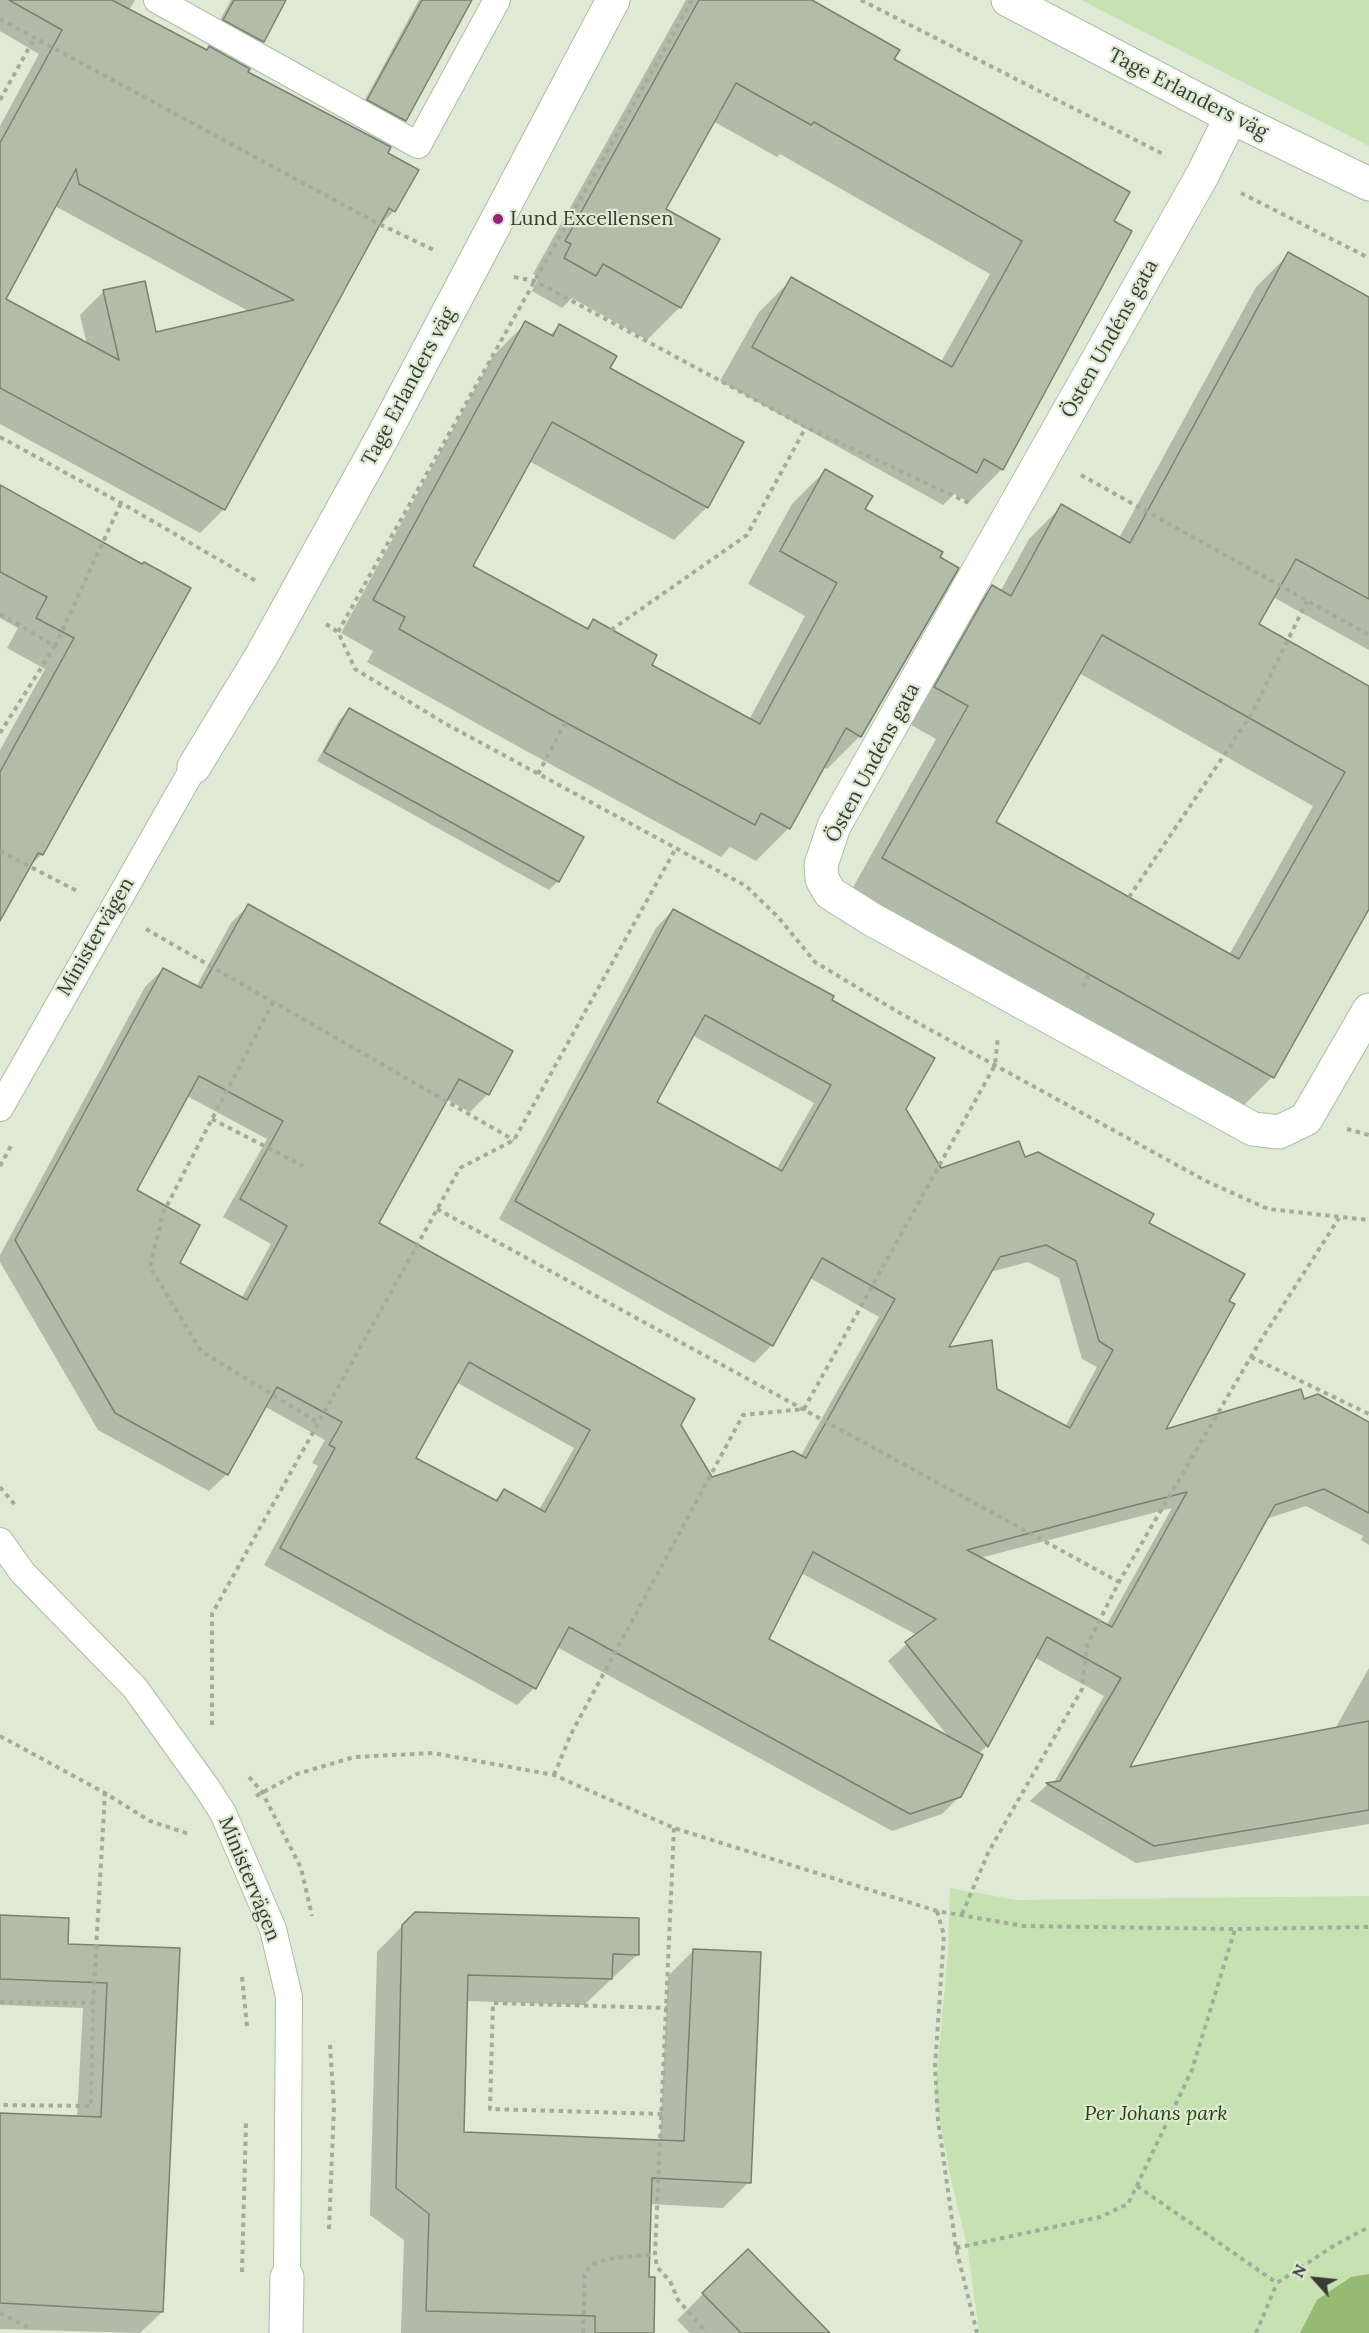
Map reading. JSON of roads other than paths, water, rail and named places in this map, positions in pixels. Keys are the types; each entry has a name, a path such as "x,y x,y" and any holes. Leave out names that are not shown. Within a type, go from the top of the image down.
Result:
{"street":[{"name":"Tage Erlanders väg","path":"194,768 382,438 613,0"},
{"name":"Tage Erlanders väg","path":"1008,0 1231,117 1369,184"},
{"name":"Östen Undéns gata","path":"1231,117 1203,174 834,826 821,866 822,879 830,893 1001,991 1253,1129 1279,1132 1306,1119 1369,1010"},
{"name":"Ministervägen","path":"286,2333 287,2277"}],"lane":[{"path":"157,0 189,8 418,145 497,0"},
{"name":"Ministervägen","path":"0,1108 194,768"},
{"name":"Ministervägen","path":"0,1540 22,1572 135,1688 223,1813 273,1929 289,1997 287,2277"}],"place":[{"name":"Lund Excellensen","path":"498,219"}],"park label":[{"name":"Per Johans park","path":"1156,2114"}]}
